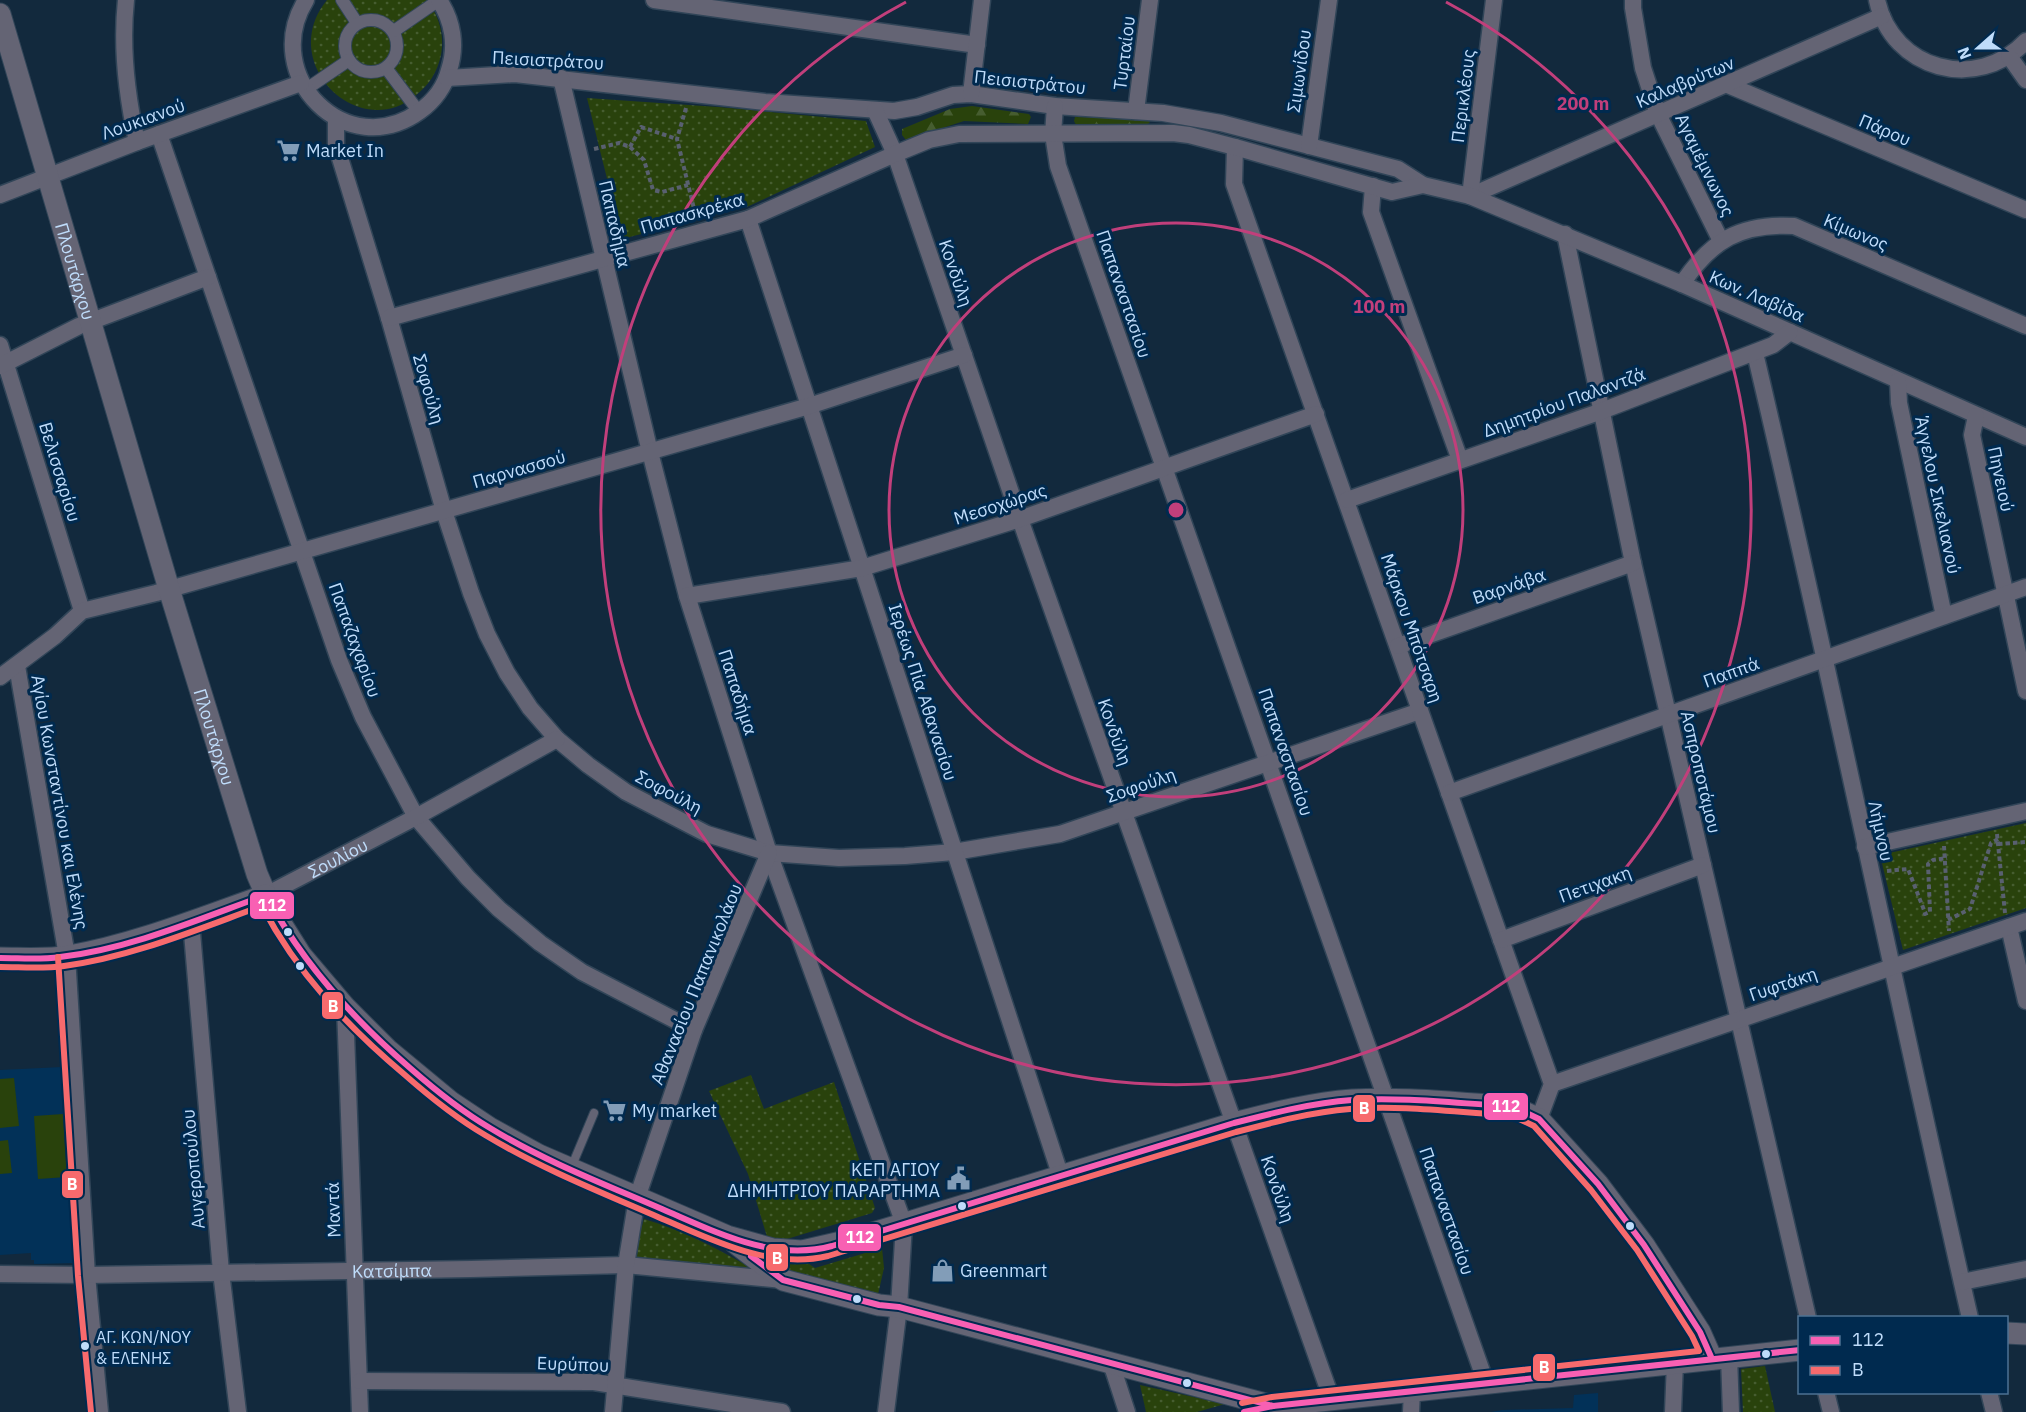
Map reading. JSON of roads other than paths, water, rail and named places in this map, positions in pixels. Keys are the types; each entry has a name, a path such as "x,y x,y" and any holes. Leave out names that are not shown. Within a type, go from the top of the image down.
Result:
{"street":[{"path":"126,0 124,52 137,142"},
{"path":"306,0 298,15 292,36 293,57 303,86 321,107 336,117 362,126 384,126 405,120 419,112 434,98 447,78 453,54 450,21 439,0 394,31"},
{"path":"342,0 357,23"},
{"path":"654,0 976,45"},
{"path":"971,94 982,0"},
{"name":"Τυρταίου","path":"1136,111 1150,0"},
{"name":"Σιμωνίδου","path":"1309,146 1329,0"},
{"name":"Περικλέους","path":"1470,196 1494,0"},
{"name":"Αγαμέμνωνος","path":"1633,0 1643,68 1658,114 1721,241"},
{"path":"1879,8 1888,29 1904,48 1938,67 1958,70 1991,65 2009,56 2026,41"},
{"name":"Καλαβρύτων","path":"1470,196 1728,85 1879,8"},
{"path":"373,19 388,25 394,31 398,47 396,55 386,68 378,71 362,70 349,60 345,44 347,36 357,23 373,19"},
{"name":"Πλουτάρχου","path":"1,20 246,843 272,909 301,955 345,1007 387,1049 451,1102 490,1128 539,1155 726,1236"},
{"path":"2009,56 2026,80"},
{"path":"303,86 349,60"},
{"path":"386,68 419,112"},
{"name":"Πεισιστράτου","path":"447,78 515,74 765,102 894,111 917,107 953,95 971,94 1055,106 1136,111 1221,123 1398,169 1422,185"},
{"name":"Παπαδήμα","path":"561,78 650,452 687,596 769,854 904,1224 899,1307 886,1412"},
{"name":"Πάρου","path":"1728,85 2026,210"},
{"name":"Λουκιανού","path":"0,195 159,134 303,86"},
{"name":"Παπαναστασίου","path":"1055,106 1053,134 1058,166 1486,1383"},
{"name":"Κονδύλη","path":"875,110 895,154 1122,811 1332,1400"},
{"name":"Σοφούλη","path":"336,117 336,145 389,318 444,511 487,634 507,674 530,708 557,739 626,792 707,834 769,854 839,858 954,852 1060,834 1420,711"},
{"name":"Παπασκρέκα","path":"389,318 748,219 895,154 929,141 959,134 1173,133 1235,147 1392,192 1422,185"},
{"name":"Παπαζαχαρίου","path":"159,134 339,660 363,717 416,817 468,878 499,909 540,943 582,972 694,1030"},
{"name":"Μάρκου Μπότσαρη","path":"1235,147 1234,184 1552,1084"},
{"name":"Κων. Λαβίδα","path":"1422,185 1470,196 1564,234 2026,437"},
{"path":"1373,186 1371,212 1460,460"},
{"name":"Ιερέως Πία Αθανασίου","path":"748,219 1061,1177"},
{"name":"Κίμωνος","path":"1682,284 1696,262 1721,241 1751,229 1774,225 1794,226 2026,326"},
{"name":"Ασπροποτάμου","path":"1564,234 1633,563 1808,1316"},
{"path":"3,365 90,322 208,277"},
{"name":"Δημητρίου Παλαντζά","path":"1347,500 1602,411 1755,353 1773,345 1790,332"},
{"name":"Βελισσαρίου","path":"0,345 3,365 82,611"},
{"name":"Λήμνου","path":"1755,353 1791,504 1970,1316"},
{"name":"Παρνασσού","path":"82,611 169,589 809,406 964,355"},
{"name":"Άγγελου Σικελιανού","path":"1898,381 1899,403 1944,616"},
{"name":"Μεσοχώρας","path":"687,596 862,568 1020,519 1316,414"},
{"name":"Πηνειού","path":"1976,416 1972,435 2026,691"},
{"name":"Βαρνάβα","path":"1398,646 1633,563"},
{"name":"Παππά","path":"1449,793 2026,586"},
{"path":"0,677 17,666 82,611"},
{"name":"Αγίου Κωνσταντίνου και Ελένης","path":"17,666 67,956 87,1275 100,1412"},
{"name":"Σουλίου","path":"0,958 67,956 104,948 266,895 416,817 557,739"},
{"path":"1865,847 2026,811"},
{"name":"Αθανασίου Παπανικολάου","path":"613,1412 626,1264 637,1198 694,1030 769,854"},
{"name":"Πετιχακη","path":"1501,940 1702,865"},
{"name":"Αυγεροπούλου","path":"191,921 221,1272 238,1412"},
{"name":"Γυφτάκη","path":"1552,1084 2026,921"},
{"path":"2009,927 2026,1001"},
{"name":"Μαντά","path":"345,1007 360,1412"},
{"path":"1539,1119 1552,1084"},
{"path":"726,1236 773,1249 802,1251 850,1240 1234,1123 1315,1104 1387,1099 1505,1106 1539,1119 1598,1184 1638,1238 1700,1332 1721,1358 1731,1412"},
{"name":"Κατσίμπα","path":"726,1236 783,1280"},
{"name":"Κατσίμπα","path":"0,1274 87,1275 471,1269 626,1264 783,1280 879,1305 899,1307 1273,1406"},
{"path":"1962,1282 2026,1269"},
{"path":"2008,1333 2026,1334"},
{"path":"1244,1412 1273,1406 1798,1350"},
{"path":"1673,1412 1675,1362"},
{"path":"1111,1363 1126,1412"},
{"name":"Ευρύπου","path":"360,1381 594,1382 782,1412"},
{"path":"1411,1412 1412,1391"},
{"path":"1826,1394 1831,1412"},
{"path":"1990,1394 1994,1412"}],"lane":[{"path":"571,1169 594,1113"}],"place":[{"name":"Market In","path":"288,150"},
{"name":"My market","path":"614,1110"},
{"name":"ΚΕΠ ΑΓΙΟΥ ΔΗΜΗΤΡΙΟΥ ΠΑΡΑΡΤΗΜΑ","path":"958,1179"},
{"name":"Greenmart","path":"942,1270"},
{"name":"ΑΓ. ΚΩΝ/ΝΟΥ & ΕΛΕΝΗΣ","path":"85,1346"}]}
